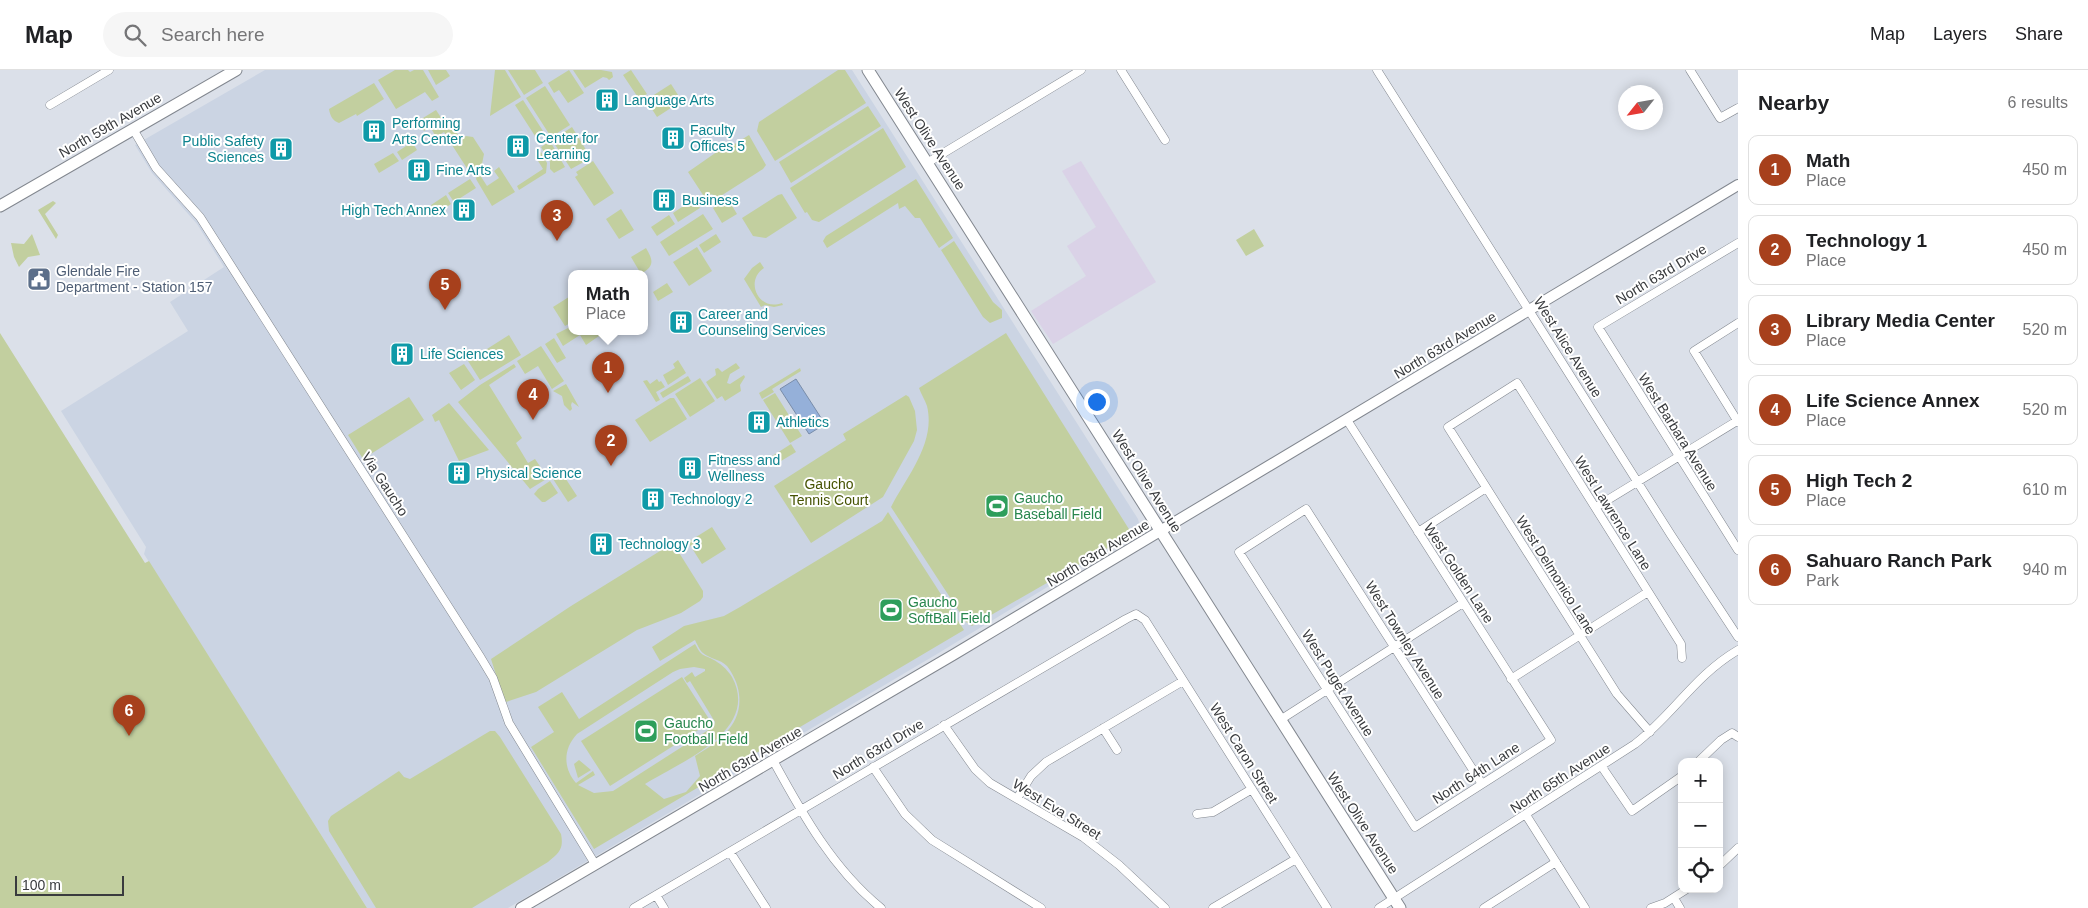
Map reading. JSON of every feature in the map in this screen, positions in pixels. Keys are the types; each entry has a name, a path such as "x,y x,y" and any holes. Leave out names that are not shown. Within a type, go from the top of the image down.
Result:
{"main road":[{"name":"North 59th Avenue","path":"0,206 236,70"},
{"name":"West Olive Avenue","path":"868,70 1397,904"}],"street":[{"path":"50,105 109,70"},
{"path":"927,163 1082,70"},
{"path":"1121,70 1165,140"},
{"name":"West Alice Avenue","path":"1377,70 1738,637"},
{"path":"1690,70 1720,118 1738,108"},
{"name":"Via Gaucho","path":"133,129 156,168 200,217 481,658 493,678 510,723 596,864"},
{"name":"North 63rd Avenue","path":"521,908 774,762 1738,185"},
{"name":"North 63rd Drive","path":"1598,327 1738,243"},
{"path":"1596,507 1737,421 1694,351 1738,324"},
{"name":"West Barbara Avenue","path":"1598,327 1738,550"},
{"name":"West Delmonico Lane","path":"1517,383 1448,428 1617,694 1650,732"},
{"name":"West Lawrence Lane","path":"1517,383 1682,644 1682,658"},
{"name":"West Golden Lane","path":"1347,420 1551,740"},
{"path":"1418,532 1486,488"},
{"name":"West Puget Avenue","path":"1306,509 1240,552 1415,828"},
{"name":"West Townley Avenue","path":"1306,509 1482,784"},
{"path":"1511,678 1648,592"},
{"path":"1280,720 1463,603"},
{"name":"North 63rd Drive","path":"634,908 1126,618 1136,614"},
{"name":"West Caron Street","path":"1136,614 1145,620 1327,908"},
{"name":"North 65th Avenue","path":"1379,908 1397,904 1526,815 1602,767 1650,732 1706,672 1738,650"},
{"path":"1018,797 1031,776 1046,762 1183,680"},
{"name":"West Eva Street","path":"944,725 975,769 990,783 1018,797 1083,837 1119,865 1165,908"},
{"path":"1103,728 1117,750"},
{"path":"1702,758 1722,740 1735,735"},
{"name":"North 64th Lane","path":"1415,828 1551,740"},
{"path":"774,762 801,810 828,852 845,874 881,908"},
{"path":"873,767 905,814 932,840 1041,908"},
{"path":"1602,767 1632,811 1678,779"},
{"path":"1197,814 1213,812 1252,789"},
{"path":"1526,815 1585,908"},
{"path":"1723,862 1738,848"},
{"path":"730,852 766,908"},
{"path":"1213,908 1296,859"},
{"path":"1484,908 1556,862"},
{"path":"1651,908 1681,893"},
{"path":"656,895 664,908"},
{"path":"1674,898 1680,908"}],"shaded area":[{"path":"265,70 852,70 1138,519 1139,533 508,908 367,908 144,554 146,547 61,411 188,331 170,302 224,267 197,224 152,173 135,145"},
{"path":"1081,161 1156,282 1053,344 1031,311 1086,276 1067,246 1096,227 1062,171"}],"green space":[{"path":"395,70 408,70 410,72 423,70 439,97 432,101 425,92 396,109 378,80"},
{"path":"428,70 446,70 450,76 436,85"},
{"path":"495,70 505,70 521,97 490,116"},
{"path":"508,70 535,70 543,83 524,95"},
{"path":"569,70 584,93 568,103 559,90 554,93 548,83"},
{"path":"573,70 601,70 612,72 613,77 609,80 603,77 585,88"},
{"path":"631,70 647,94 639,99 623,75"},
{"path":"838,70 845,70 866,103 775,161 757,131 759,122"},
{"path":"374,83 384,99 357,116 356,114 339,123 333,120 329,109"},
{"path":"671,84 680,98 672,103 674,106 657,117 646,100"},
{"path":"545,86 570,125 551,137 526,98"},
{"path":"523,100 543,131 535,136 515,105"},
{"path":"868,106 881,126 791,183 779,162"},
{"path":"436,110 442,119 424,131 418,121"},
{"path":"444,122 460,136 451,142 444,132 436,137 432,130"},
{"path":"572,127 591,158 571,169 552,140"},
{"path":"883,128 906,167 819,222 812,220 807,212 805,213 790,188"},
{"path":"749,135 766,165 763,169 716,199 712,194 705,198 688,172 721,149 725,150"},
{"path":"466,136 473,137 484,154 482,164 470,173 452,145"},
{"path":"550,141 565,167 554,173 550,169 550,162 541,147"},
{"path":"412,142 417,150 402,160 397,152"},
{"path":"541,152 547,163 546,173 519,190 517,186 543,169 535,156"},
{"path":"393,153 399,161 379,173 374,164"},
{"path":"593,161 614,193 594,206 575,177 578,175 576,172"},
{"path":"499,167 515,192 492,206 476,179 478,172 487,186 499,178 494,171"},
{"path":"470,179 476,188 454,202 448,193"},
{"path":"916,179 953,238 939,248 920,218 915,218 905,206 899,209 898,203 827,248 823,241 826,236"},
{"path":"782,194 797,218 766,238 753,236 742,218"},
{"path":"446,195 451,204 436,214 431,205"},
{"path":"694,199 700,208 678,222 673,213"},
{"path":"728,199 737,214 722,223 713,208"},
{"path":"53,201 56,203 45,214 58,235 56,239 38,210"},
{"path":"621,209 634,230 619,239 606,219"},
{"path":"703,214 713,229 669,256 660,242"},
{"path":"669,215 675,224 657,236 651,227"},
{"path":"1254,229 1264,246 1246,256 1236,240"},
{"path":"32,234 40,255 28,257 19,267 14,257 11,243 24,244"},
{"path":"716,234 721,242 704,253 699,245"},
{"path":"954,241 993,302 1002,310 1002,318 990,323 983,317 941,250"},
{"path":"697,247 712,271 689,286 673,262"},
{"path":"646,248 651,259 651,265 646,270 639,270 631,257"},
{"path":"760,262 764,268 755,280 757,294 767,303 774,305 782,303 783,305 774,307 765,305 761,307 744,279 752,268"},
{"path":"667,283 673,292 658,301 653,292"},
{"path":"568,298 568,324 565,326 553,307"},
{"path":"568,328 568,335 580,335 563,346 556,334"},
{"path":"0,333 145,563 149,561 367,908 0,908"},
{"path":"1006,333 1132,534 972,626 966,622 891,507 924,446 929,420 927,406 919,388"},
{"path":"509,335 521,355 480,380 468,361"},
{"path":"580,335 604,335 601,338 599,336 586,345"},
{"path":"554,338 566,358 557,363 545,344"},
{"path":"541,346 564,381 552,389 538,366 525,374 517,361"},
{"path":"678,360 686,373 668,385 663,375 675,368 673,364"},
{"path":"736,363 740,368 730,374 727,383 730,384 744,375 745,377 740,385 741,391 725,401 722,396 717,399 706,382 716,375 715,369 718,368 722,372"},
{"path":"464,364 475,380 461,390 449,373"},
{"path":"514,364 516,367 489,385 522,438 516,443 528,463 535,459 548,478 530,489 458,402 480,385"},
{"path":"800,368 801,371 772,389 774,392 762,399 759,393"},
{"path":"688,376 691,381 663,398 660,393"},
{"path":"700,378 715,401 690,417 675,394"},
{"path":"657,379 665,387 656,392 660,400 656,402 643,381 647,380 650,384"},
{"path":"566,384 579,407 572,402 572,409 570,411 564,405 562,396 553,391"},
{"path":"775,393 802,436 790,443 763,400"},
{"name":"Gaucho Tennis Court","path":"906,395 909,397 915,411 917,430 914,441 883,497 811,543 774,486 846,440 843,434"},
{"path":"409,397 424,420 363,459 348,435"},
{"path":"670,398 674,398 687,419 650,442 635,420"},
{"path":"449,403 489,450 459,461 439,420 435,422 432,415"},
{"path":"791,444 796,452 771,467 766,460"},
{"path":"562,473 577,496 568,502 553,479"},
{"path":"550,481 558,493 542,502 534,494"},
{"path":"888,512 964,630 594,849 531,747 554,732 538,707 562,692 579,719 695,644 701,653 718,662 728,671 738,696 736,713 726,729 696,755 645,784 664,799 686,792 700,776 695,756 712,745 733,724 739,705 738,690 735,679 727,666 703,653 695,640 660,661 652,647 684,626 724,616 882,521","holes":["694,667 705,669 705,671 695,677 692,672 684,678 687,683 690,681 715,722 713,727 613,791 594,793 578,785 595,775 593,771 576,783 569,771 566,758 569,746 577,734 673,672"]},
{"path":"712,527 726,549 702,564 688,542"},
{"path":"673,543 703,591 703,597 700,601 681,613 637,630 536,692 506,702 504,700 491,659 571,606"},
{"name":"Gaucho Football Field","path":"682,677 711,722 610,786 581,741"},
{"path":"490,731 495,731 500,737 561,834 562,843 560,850 548,862 472,908 376,908 329,831 328,821 331,816 399,771 404,777 410,779"},
{"path":"579,760 591,770 578,778 574,764"}],"water":[{"path":"796,379 825,424 809,434 780,389"}],"place":[{"name":"Language Arts","path":"607,100"},
{"name":"Performing Arts Center","path":"374,131"},
{"name":"Faculty Offices 5","path":"673,138"},
{"name":"Center for Learning","path":"518,146"},
{"name":"Public Safety Sciences","path":"281,149"},
{"name":"Fine Arts","path":"419,170"},
{"name":"Business","path":"664,200"},
{"name":"High Tech Annex","path":"464,210"},
{"name":"Library Media Center","path":"557,241"},
{"name":"Glendale Fire Department - Station 157","path":"39,279"},
{"name":"High Tech 2","path":"445,310"},
{"name":"Career and Counseling Services","path":"681,322"},
{"name":"Life Sciences","path":"402,354"},
{"name":"Math","path":"608,393"},
{"name":"Life Science Annex","path":"533,420"},
{"name":"Athletics","path":"759,422"},
{"name":"Technology 1","path":"611,466"},
{"name":"Fitness and Wellness","path":"690,468"},
{"name":"Physical Science","path":"459,473"},
{"name":"Technology 2","path":"653,499"},
{"name":"Gaucho Baseball Field","path":"997,506"},
{"name":"Technology 3","path":"601,544"},
{"name":"Gaucho SoftBall Field","path":"891,610"},
{"name":"Gaucho Football Field","path":"646,731"},
{"name":"Sahuaro Ranch Park","path":"129,736"}]}
